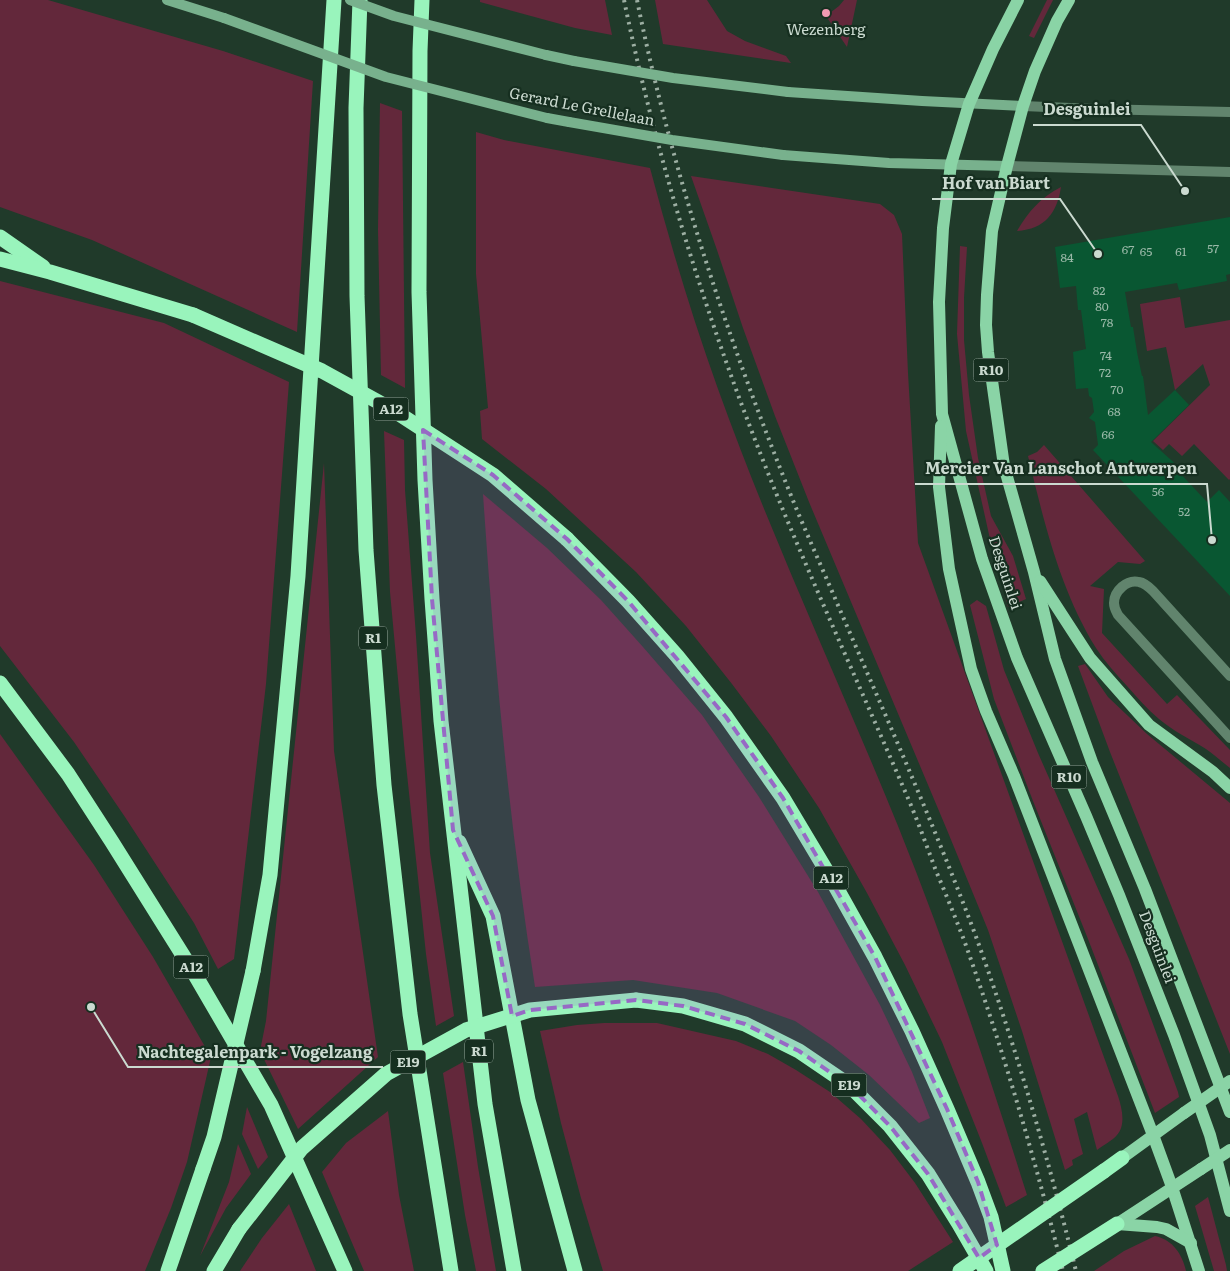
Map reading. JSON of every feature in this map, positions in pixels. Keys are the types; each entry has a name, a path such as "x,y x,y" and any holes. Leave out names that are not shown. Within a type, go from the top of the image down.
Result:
{"highway":[{"path":"168,1271 214,1137 252,971 270,875 298,576 334,0"},
{"name":"R1","path":"360,0 356,108 357,286 366,550 384,785 409,1005 451,1271"},
{"name":"R1","path":"422,0 419,292 425,480 441,722 485,1104 514,1271"},
{"path":"0,237 50,272"},
{"name":"A12","path":"0,259 193,315 322,371 393,410 493,475 567,539 628,601 677,656 726,717 783,798 828,872 875,957 912,1031 947,1109 991,1217 1003,1271"},
{"name":"A12","path":"0,683 68,774 194,973 271,1105 345,1271"},
{"path":"453,830 493,916 528,1100 575,1271"},
{"name":"E19","path":"214,1271 238,1229 302,1148 386,1074 466,1030 530,1010 636,1000 683,1006 745,1024 799,1051 849,1085 890,1126 928,1174 986,1271"},
{"path":"960,1271 1122,1158"},
{"path":"1043,1271 1117,1224"}],"main road":[{"name":"Desguinlei","path":"1018,0 993,49 969,104 951,164 943,228 939,302 942,414 982,559 1017,658 1119,895 1174,1036 1210,1135 1230,1212"},
{"name":"Desguinlei","path":"1069,0 1040,58 1007,166 992,231 986,325 1004,466 1034,572 1055,659 1092,762 1145,889 1230,1112"},
{"path":"942,414 939,487 949,569 971,670 1153,1135 1200,1271"},
{"path":"1034,572 1090,658 1149,725 1212,772 1230,788"},
{"path":"1122,1158 1230,1081"},
{"path":"1117,1224 1230,1150"},
{"path":"1117,1224 1166,1229 1191,1243"}],"street":[{"name":"Gerard Le Grellelaan","path":"167,0 224,18 386,77 547,118 672,140 783,155 889,162 1007,166"},
{"path":"350,0 394,16 546,55 673,78 788,92 922,102 1230,112"},
{"path":"1007,166 1230,172"},
{"path":"1230,676 1160,598 1145,584 1138,581 1131,582 1124,585 1119,591 1114,603 1118,615 1230,738"}],"highlighted area":[{"path":"423,430 493,475 567,539 628,601 726,717 783,798 875,957 947,1109 978,1182 997,1245 979,1258 928,1174 890,1126 849,1085 799,1051 745,1024 683,1006 636,1000 530,1010 512,1016 493,916 453,830 432,599"}],"shaded area":[{"path":"0,0 48,0 223,51 313,81 297,332 92,240 0,207"},
{"path":"480,0 605,0 612,35 575,28 480,2"},
{"path":"655,0 707,0 727,31 745,41 786,56 791,63 663,44"},
{"path":"844,0 857,0 847,47 826,16"},
{"path":"1047,0 1053,0 1034,38 1029,36"},
{"path":"380,103 402,111 405,388 381,375 378,229"},
{"path":"476,132 504,140 650,168 673,252 708,362 760,499 898,826 966,1009 1027,1195 1006,1207 942,1042 905,965 819,808 771,736 686,626 636,572 546,489 482,439 480,411 488,408 476,274"},
{"path":"691,176 880,204 894,215 902,234 918,543 1122,1111 1120,1131 1113,1139 1097,1150 1087,1112 1074,1119 1083,1154 1072,1160 1073,1165 1065,1170 1022,1031 988,930 809,502 775,416"},
{"path":"1061,187 1056,205 1048,218 1035,227 1017,231 1047,195"},
{"path":"960,246 967,247 964,340 969,395 978,458 991,516 1013,556 1026,599 1008,607 990,539 966,431 957,334"},
{"path":"0,281 164,323 289,382 266,684 234,959 218,969 194,923 125,817 74,742 0,646"},
{"path":"1180,297 1185,328 1230,320 1229,480 1194,444 1182,456 1169,444 1163,450 1153,441 1210,385 1203,364 1175,390 1166,347 1147,351 1140,304"},
{"path":"384,431 404,440 405,490 430,853 454,1016 436,1026 426,954 390,592"},
{"path":"1044,445 1145,561 1140,564 1118,562 1090,586 1104,589 1102,633 1167,704 1177,695 1230,750 1230,768 1209,751 1170,727 1142,703 1103,658 1083,626 1054,555 1028,456 1037,452"},
{"path":"324,463 334,751 378,1057 298,1129 260,1051 266,1021"},
{"path":"483,494 547,548 601,600 702,715 759,797 818,892 880,1005 912,1072 930,1118 919,1123 869,1075 831,1045 795,1021 717,993 633,980 535,987 517,864 503,741"},
{"path":"977,600 986,606 1004,670 1038,753 1129,959 1178,1092 1179,1097 1155,1113 994,699 970,605"},
{"path":"1085,664 1108,697 1147,734 1230,803 1230,1054 1110,752 1078,666"},
{"path":"0,734 94,865 153,957 211,1057 187,1162 171,1208 145,1271 0,1271"},
{"path":"604,1023 657,1023 736,1041 768,1054 796,1070 830,1092 861,1119 890,1150 915,1183 953,1242 908,1271 603,1271 561,1123 540,1031"},
{"path":"463,1062 478,1167 496,1271 476,1271 465,1215 443,1073"},
{"path":"247,1107 268,1157 258,1169 242,1134"},
{"path":"388,1111 399,1195 414,1271 364,1271 322,1172 346,1143"},
{"path":"238,1144 251,1174 226,1208 200,1256 229,1182"},
{"path":"1208,1197 1227,1271 1214,1271 1195,1206"},
{"path":"289,1204 316,1271 240,1271 262,1238"},
{"path":"1155,1236 1172,1244 1182,1259 1186,1271 1094,1271 1124,1251"}],"building":[{"path":"1230,217 1230,274 1226,275 1227,281 1179,290 1177,283 1125,292 1143,376 1148,415 1175,390 1189,405 1151,442 1180,468 1177,470 1207,502 1219,490 1230,502 1230,596 1093,450 1098,445 1095,422 1089,418 1094,412 1092,398 1089,396 1088,388 1076,389 1073,352 1086,349 1081,310 1078,310 1076,286 1060,288 1055,247"}],"railway":[{"path":"624,0 654,130 691,258 712,322 783,510 908,799 964,940 1018,1104 1063,1271"},
{"path":"637,0 667,128 704,255 725,318 794,503 925,809 975,934 1004,1017 1030,1101 1076,1271"}],"place":[{"name":"Wezenberg","path":"826,13"},
{"name":"Desguinlei","path":"1185,191"},
{"name":"Hof van Biart","path":"1098,254"},
{"name":"Mercier Van Lanschot Antwerpen","path":"1212,540"},
{"name":"Nachtegalenpark - Vogelzang","path":"91,1007"}]}
